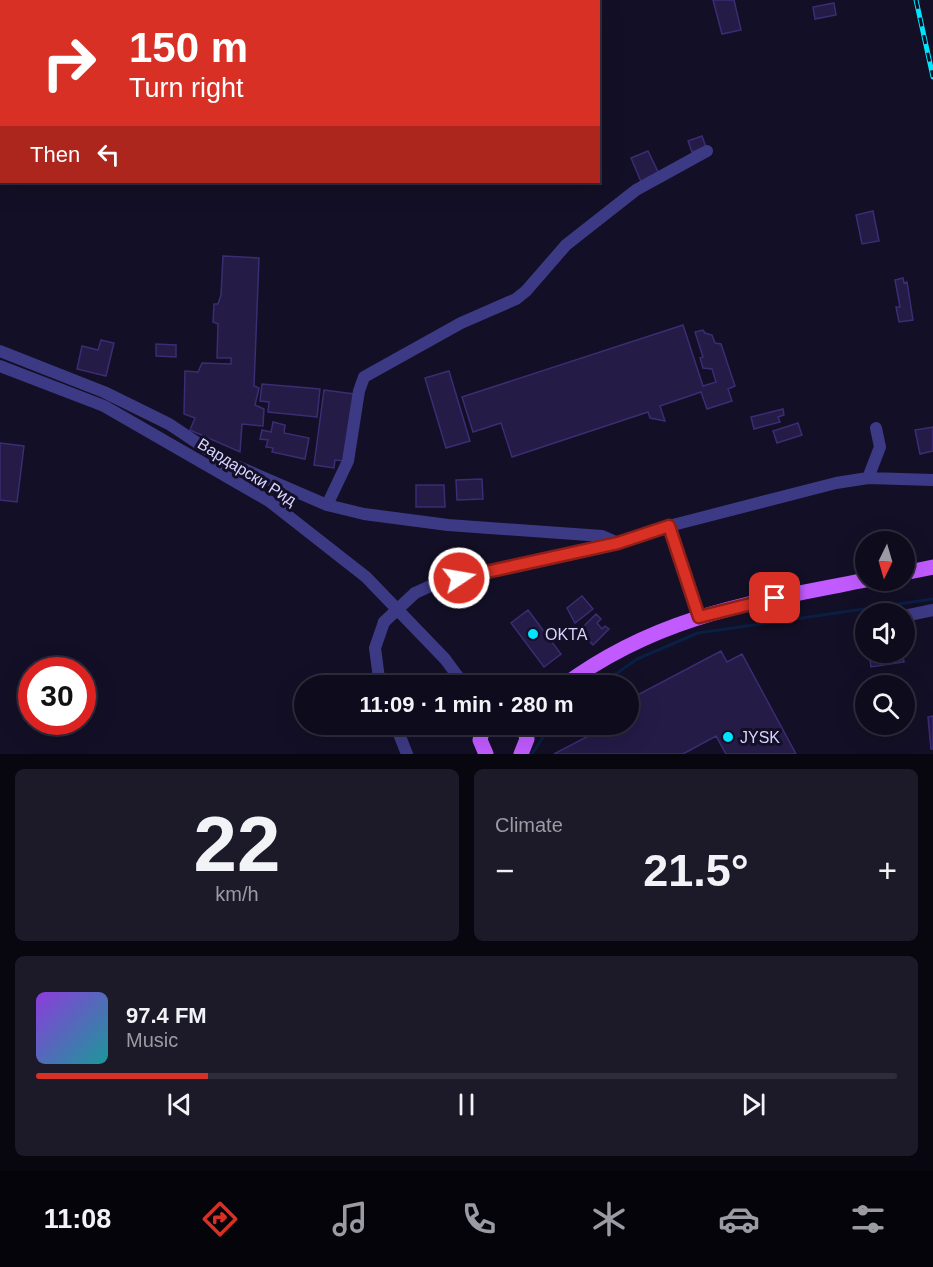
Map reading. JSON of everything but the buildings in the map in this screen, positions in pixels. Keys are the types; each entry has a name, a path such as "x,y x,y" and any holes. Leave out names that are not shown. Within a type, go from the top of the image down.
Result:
{"main road":[{"path":"915,571 933,567"},
{"path":"579,675 627,645 668,626 855,582"},
{"path":"481,735 480,740 486,754"},
{"path":"520,754 527,739 526,735"}],"street":[{"path":"327,505 348,460 359,391 364,377 461,323 516,299 526,291 566,245 636,190 707,151"},
{"path":"0,351 104,392 169,424 223,460 327,505 364,514 448,525 602,536 618,543"},
{"name":"Вардарски Рид","path":"0,366 104,406 268,501 366,576 445,659 457,675"},
{"path":"868,478 880,447 876,428"},
{"path":"379,675 375,648 384,622 415,593 437,583 618,543 669,526 836,483 868,478 933,480"},
{"path":"669,526 699,617"},
{"path":"915,614 933,610"},
{"path":"399,735 407,754"}],"waterway":[{"path":"614,675 637,659 698,633 933,599"},
{"path":"532,754 545,735"}],"railway":[{"path":"916,0 933,77"}],"place":[{"name":"OKTA","path":"533,634"},
{"name":"JYSK","path":"728,737"}],"route":[{"path":"459,578 618,543 669,526 699,617 775,598"}]}
